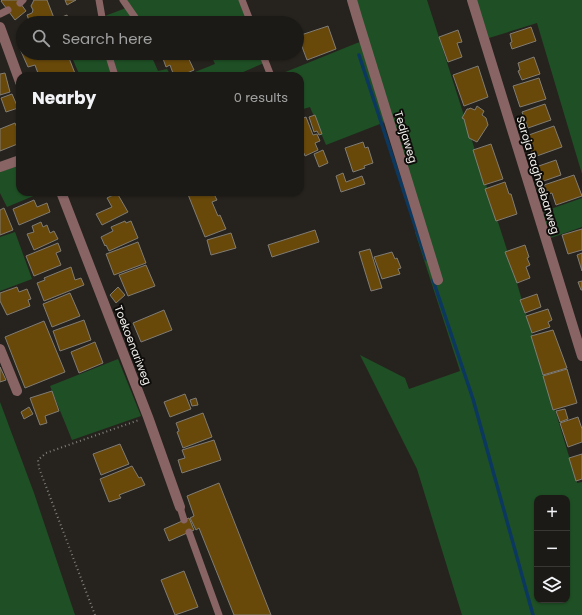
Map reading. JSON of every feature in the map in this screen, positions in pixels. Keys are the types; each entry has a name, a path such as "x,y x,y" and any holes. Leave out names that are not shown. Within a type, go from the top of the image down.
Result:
{"street":[{"name":"Tedjaweg","path":"352,0 438,280"},
{"name":"Saroja Raghoebarweg","path":"472,0 582,356"},
{"path":"0,28 16,72"},
{"path":"0,167 16,161"},
{"name":"Toekoenariweg","path":"63,196 148,417 180,507"},
{"path":"0,349 17,391"}],"lane":[{"path":"99,0 102,16"},
{"path":"123,0 134,16"},
{"path":"242,0 248,16"},
{"path":"0,14 8,10"},
{"path":"110,60 114,72"},
{"path":"264,60 269,72"},
{"path":"180,507 184,520"},
{"path":"189,532 219,615"}],"path":[{"path":"95,615 39,468 38,460 46,453 148,417"}],"green space":[{"path":"127,0 239,0 245,16 136,16"},
{"path":"356,0 427,0 506,247 577,483 582,482 582,615 462,615 417,469 360,355 405,378 409,389 460,371 415,232 419,231 385,122 326,145 310,107 304,109 304,72 285,72 368,40"},
{"path":"476,0 582,0 582,174 537,23 489,38"},
{"path":"126,8 132,16 105,16"},
{"path":"73,60 108,60 111,72 78,72"},
{"path":"113,60 153,60 158,71 167,69 169,72 117,72"},
{"path":"213,60 263,60 264,63 243,72 195,72 215,64"},
{"path":"16,166 16,196 33,196 7,207 0,193 0,172"},
{"path":"582,198 582,227 551,238 542,212"},
{"path":"15,232 32,279 0,291 0,237"},
{"path":"118,359 141,416 72,440 50,386"},
{"path":"0,402 34,493 75,615 0,615"}],"building":[{"path":"18,0 26,11 20,16 16,16 15,20 1,1"},
{"path":"34,0 47,0 53,16 27,16 32,13 33,10 31,6"},
{"path":"65,0 76,0 67,5"},
{"path":"328,26 336,49 307,60 304,52 304,34"},
{"path":"531,27 536,41 512,49 510,34"},
{"path":"458,30 462,42 457,43 462,57 448,62 439,37"},
{"path":"534,57 540,74 522,80 518,71 520,70 518,63"},
{"path":"25,60 70,60 74,72 38,72 35,65 28,67"},
{"path":"164,60 189,60 194,70 189,72 173,72 170,65 166,67"},
{"path":"478,66 488,97 464,106 453,75"},
{"path":"5,73 10,92 0,95 0,74"},
{"path":"539,78 546,99 520,107 513,86"},
{"path":"12,94 16,103 16,109 6,112 1,98"},
{"path":"545,104 551,120 528,128 522,112"},
{"path":"477,106 484,111 482,115 486,118 488,125 477,142 469,138 464,119 462,118 467,109 470,108 475,110"},
{"path":"315,115 322,134 319,135 317,131 314,132 309,117"},
{"path":"306,117 313,135 317,134 320,141 315,143 318,150 305,156 304,153 304,118"},
{"path":"15,123 16,145 0,151 0,129"},
{"path":"554,126 562,147 534,157 526,136"},
{"path":"363,142 365,148 368,147 373,163 364,166 365,168 353,172 345,148"},
{"path":"491,144 503,179 484,185 473,150"},
{"path":"323,150 328,163 319,167 314,154"},
{"path":"556,160 561,175 538,183 533,168"},
{"path":"343,173 346,182 362,176 365,184 341,192 336,176"},
{"path":"574,175 582,196 556,205 552,193 548,194 544,185"},
{"path":"505,182 509,194 511,194 517,214 496,221 485,189"},
{"path":"111,196 119,196 128,212 102,225 96,214 112,207 107,198"},
{"path":"189,196 215,196 217,200 212,202 226,229 205,237"},
{"path":"34,200 37,207 47,203 50,212 19,225 13,209"},
{"path":"4,208 13,230 0,235 0,210"},
{"path":"125,221 126,223 131,221 138,238 109,251 101,237 113,231 111,227"},
{"path":"41,222 43,227 47,225 50,233 54,231 58,239 34,250 27,234 34,232 32,226"},
{"path":"582,229 582,250 568,254 562,235"},
{"path":"315,230 319,242 272,257 268,245"},
{"path":"231,233 236,248 211,255 207,240"},
{"path":"138,242 146,263 114,275 106,254"},
{"path":"58,243 61,251 56,253 61,265 34,276 26,256"},
{"path":"525,245 529,257 527,258 530,265 526,267 530,278 517,283 505,252"},
{"path":"370,249 382,288 371,291 359,252"},
{"path":"392,252 395,259 397,258 401,268 398,269 400,274 382,279 374,257"},
{"path":"582,253 582,271 577,255"},
{"path":"146,265 155,286 128,296 119,275"},
{"path":"71,267 75,280 81,278 84,285 44,301 37,283 45,280 44,278"},
{"path":"582,281 582,290 581,290 578,282"},
{"path":"17,287 19,292 27,289 31,299 28,300 30,306 7,315 0,301 0,293"},
{"path":"118,287 125,295 116,303 110,295"},
{"path":"70,293 80,316 52,327 43,304"},
{"path":"537,294 541,307 525,313 520,300"},
{"path":"548,309 552,320 548,322 550,327 532,333 526,316"},
{"path":"164,310 172,330 141,342 133,323"},
{"path":"84,320 91,340 60,351 53,331"},
{"path":"44,321 65,372 25,388 5,337"},
{"path":"553,330 567,368 543,375 531,336"},
{"path":"95,342 103,363 79,373 71,352"},
{"path":"0,367 6,380 0,382"},
{"path":"567,369 577,403 553,410 543,376"},
{"path":"52,391 59,411 45,416 47,423 40,425 30,398"},
{"path":"185,394 191,409 170,417 164,402"},
{"path":"196,398 198,405 192,406 190,400"},
{"path":"29,407 33,414 24,419 21,412"},
{"path":"565,409 568,419 560,422 556,411"},
{"path":"203,413 212,437 183,448 177,432 179,431 176,423"},
{"path":"578,417 582,429 582,442 568,447 560,423"},
{"path":"214,440 221,460 182,473 178,460 185,458 182,450"},
{"path":"120,444 129,464 101,475 93,454"},
{"path":"582,454 582,479 576,481 569,458"},
{"path":"132,466 139,478 141,477 145,485 119,495 121,498 109,502 100,479"},
{"path":"219,483 271,615 234,615 199,528 196,530 190,518 194,516 187,496"},
{"path":"189,518 194,530 169,541 164,529"},
{"path":"184,571 198,607 175,615 161,580"}],"waterway":[{"path":"359,55 426,259"},
{"path":"433,280 473,399 533,615"}]}
